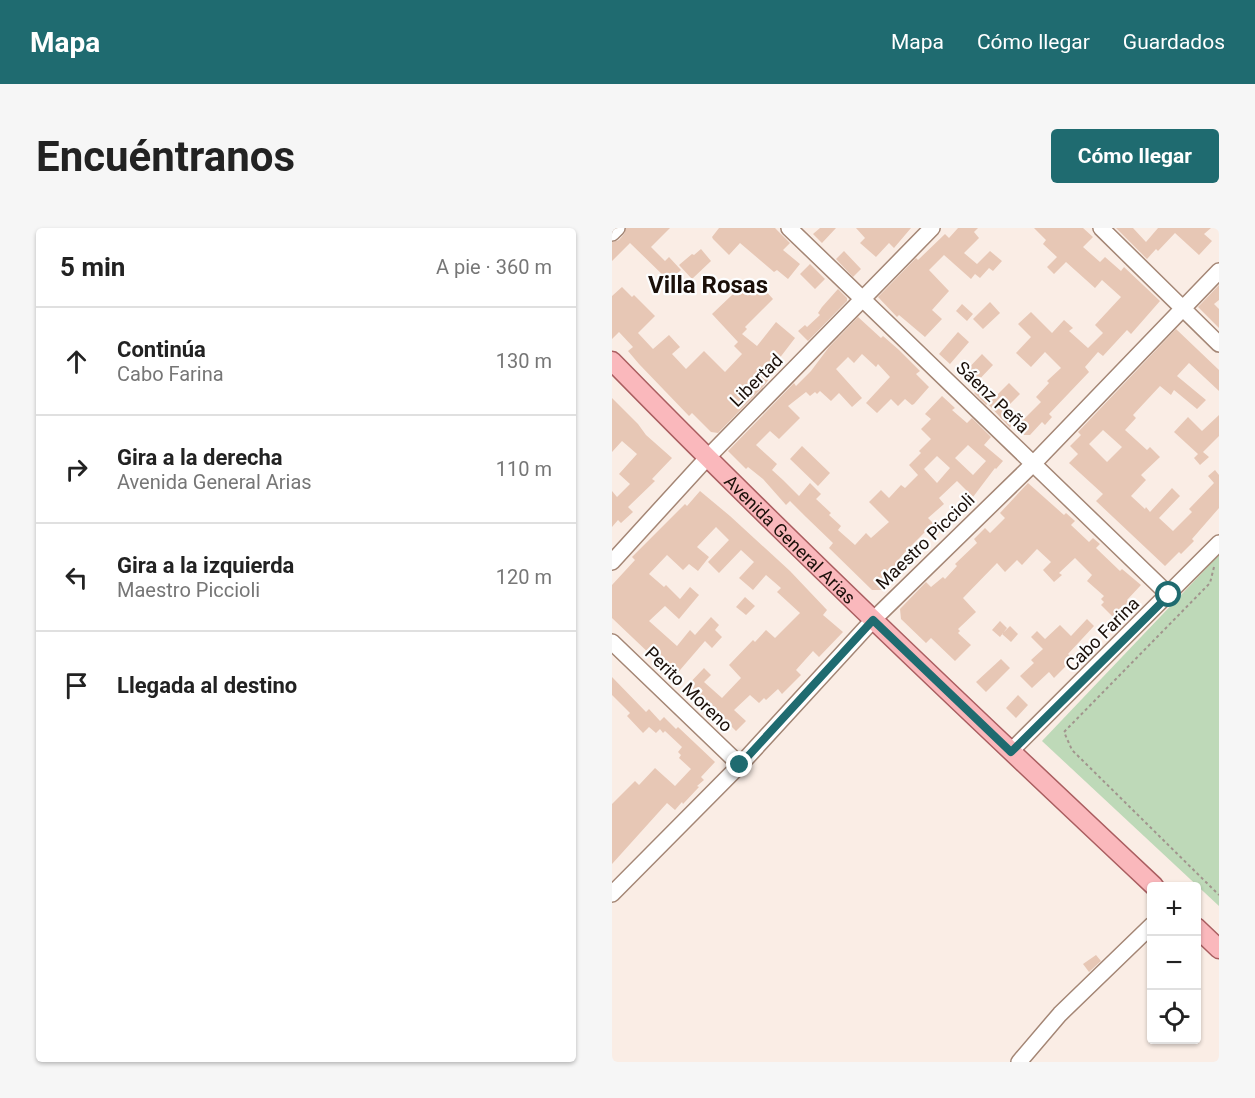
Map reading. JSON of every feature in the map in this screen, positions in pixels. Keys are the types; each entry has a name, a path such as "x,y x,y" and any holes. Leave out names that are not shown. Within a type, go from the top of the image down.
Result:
{"main road":[{"name":"Avenida General Arias","path":"612,361 707,458 873,620 1150,882"},
{"path":"1201,931 1219,949"}],"street":[{"path":"612,233 617,228"},
{"name":"Sáenz Peña","path":"789,228 1169,595"},
{"name":"Libertad","path":"612,562 707,458 932,228"},
{"path":"1101,228 1219,344"},
{"name":"Maestro Piccioli","path":"612,894 740,765 873,620 1034,463 1219,271"},
{"name":"Cabo Farina","path":"1011,752 1219,543"},
{"name":"Perito Moreno","path":"612,642 740,765"},
{"path":"1018,1062 1060,1014 1147,930"}],"path":[{"path":"1215,564 1210,583 1065,732 1072,750 1219,895"}],"green space":[{"path":"1219,555 1219,906 1201,889 1201,882 1193,882 1042,741"}],"building":[{"path":"626,228 670,228 651,247 665,261 669,257 681,270 669,281 630,243 612,261 612,242 619,240"},
{"path":"719,228 775,228 790,243 783,250 800,264 788,279 777,270 774,272 740,243 729,255 712,237"},
{"path":"820,228 836,228 822,243 813,234"},
{"path":"856,228 911,228 894,248 889,243 876,257 860,243 865,238"},
{"path":"958,228 978,228 974,232 979,238 964,253 977,264 990,251 1002,261 993,271 989,268 980,278 975,274 971,279 944,255 929,270 949,291 932,310 942,319 925,337 899,315 897,317 878,297 916,258 918,260 945,234 949,238"},
{"path":"1034,228 1083,228 1093,237 1083,247 1100,262 1105,257 1121,271 1124,267 1160,301 1131,334 1127,330 1103,356 1098,352 1085,367 1089,372 1049,414 1052,417 1045,425 1042,422 1030,435 1021,435 1011,426 1010,428 988,404 1009,383 1020,394 1008,406 1023,420 1041,402 1036,397 1049,383 1047,381 1061,368 1045,352 1031,367 1016,353 1031,337 1018,324 1031,312 1052,333 1064,320 1073,328 1069,331 1088,348 1103,333 1095,325 1121,297 1102,280 1095,288 1066,262 1054,274 1047,267 1057,257 1043,244 1046,240"},
{"path":"1116,228 1133,228 1146,242 1158,228 1211,228 1204,234 1212,241 1199,255 1175,233 1147,259"},
{"path":"701,249 711,261 692,279 679,265"},
{"path":"844,251 861,269 853,277 836,259"},
{"path":"810,264 825,279 815,289 800,274"},
{"path":"745,279 760,292 764,289 773,299 745,327 747,329 742,334 757,346 776,322 795,338 772,368 775,370 764,386 718,433 711,432 692,413 689,416 639,364 628,351 633,347 619,332 612,339 612,296 622,287 632,297 634,295 655,316 638,333 653,349 669,335 680,347 672,354 686,369 704,351 725,372 742,354 734,346 738,342 712,314"},
{"path":"1219,285 1219,300 1214,304 1219,309 1219,328 1198,307"},
{"path":"838,289 847,301 808,341 798,331 805,325 807,327 820,315 818,313 822,307"},
{"path":"990,302 1000,313 983,329 973,319"},
{"path":"962,304 973,314 967,321 956,311"},
{"path":"858,317 881,338 883,336 899,350 920,371 916,374 929,387 912,405 905,399 898,406 891,399 877,413 866,403 890,377 878,364 876,367 862,354 854,363 848,357 836,369 862,398 852,407 839,393 831,401 820,391 810,396 806,392 788,406 800,418 779,439 770,431 756,445 777,464 772,470 799,496 810,483 821,494 816,499 841,526 838,530 855,545 866,533 871,538 889,522 869,502 881,490 889,498 901,485 905,488 918,475 909,465 931,439 921,429 931,419 925,414 942,396 955,408 952,410 967,423 972,418 991,437 984,445 1003,461 973,497 957,481 939,498 944,504 928,518 941,531 932,540 925,532 907,550 899,559 906,565 882,590 872,590 829,548 833,543 790,501 786,505 763,479 748,467 746,469 728,451 794,383 796,386 829,347","holes":["968,445 986,461 973,475 955,458","937,456 950,468 937,483 924,469"]},
{"path":"1176,329 1219,370 1219,391 1189,363 1177,376 1206,400 1197,409 1174,390 1171,395 1160,386 1133,415 1136,418 1125,430 1147,450 1150,447 1160,457 1141,475 1146,480 1131,496 1150,512 1172,488 1180,496 1159,518 1173,531 1192,512 1189,509 1214,483 1208,476 1215,470 1219,475 1219,508 1192,539 1194,541 1165,566 1096,501 1103,494 1069,463 1078,454 1070,446 1081,435 1078,432","holes":["1103,430 1122,447 1107,462 1089,444"]},
{"path":"958,332 969,342 950,364 939,354"},
{"path":"982,354 993,365 973,386 962,375"},
{"path":"980,387 992,399 986,405 974,393"},
{"path":"612,398 646,435 672,458 652,479 655,481 628,507 633,512 621,523 618,520 612,527 612,491 617,497 630,484 619,474 637,454 622,441 612,452"},
{"path":"1219,415 1219,436 1203,452 1209,457 1200,465 1194,458 1198,454 1174,432 1188,417 1202,431"},
{"path":"802,446 830,473 818,486 790,459"},
{"path":"1028,483 1064,515 1066,513 1075,521 1071,525 1089,542 1093,538 1100,544 1096,548 1120,571 1122,569 1141,585 1127,600 1133,606 1118,622 1101,605 1104,602 1101,599 1104,596 1087,581 1092,575 1075,558 1059,573 1062,575 1054,582 1043,570 1051,562 1037,549 1022,565 1017,560 1005,572 997,563 963,598 976,612 958,629 960,631 958,633 971,645 955,661 931,638 926,643 901,619 900,609 926,582 931,587 943,577 945,579 957,566 955,564 977,543 974,539 985,528 990,533 1005,518 1000,513"},
{"path":"700,491 790,571 827,610 823,615 843,632 819,657 813,651 796,670 801,675 782,694 778,689 759,703 750,695 734,710 746,721 736,731 725,720 720,725 710,715 711,713 684,689 704,668 711,675 704,682 722,698 741,678 729,665 766,630 775,638 800,613 777,592 781,588 766,575 753,590 739,578 754,562 741,550 719,573 708,562 729,540 716,527 697,547 709,557 698,571 689,564 683,570 667,555 649,574 664,587 666,585 680,599 690,587 699,595 679,619 665,606 649,621 677,646 690,630 695,635 711,617 719,625 715,630 722,637 712,648 705,641 674,677 612,618 612,585 635,560 632,557"},
{"path":"745,597 755,606 746,615 736,607"},
{"path":"1087,619 1094,626 1068,654 1073,659 1054,678 1049,672 1032,688 1020,676 1034,663 1031,660 1043,649 1031,637 1037,631 1045,639 1060,625 1071,636"},
{"path":"1000,621 1007,628 1000,637 992,630"},
{"path":"1010,626 1018,634 1011,642 1002,634"},
{"path":"1001,659 1010,668 986,692 976,682"},
{"path":"612,677 646,712 649,709 660,721 664,717 676,729 678,727 715,762 701,777 704,780 697,786 699,787 683,804 682,802 675,810 667,803 612,864 612,804 635,781 639,785 655,768 675,786 691,769 679,758 681,755 678,752 682,747 665,731 663,733 660,729 656,733 649,727 643,733 627,716 630,713 612,695"},
{"path":"1018,695 1028,705 1016,718 1006,708"},
{"path":"1096,955 1101,961 1089,972 1083,964"}],"district":[{"name":"Villa Rosas","path":"708,285"}],"route":[{"path":"740,765 873,620 1011,752 1169,595"}]}
